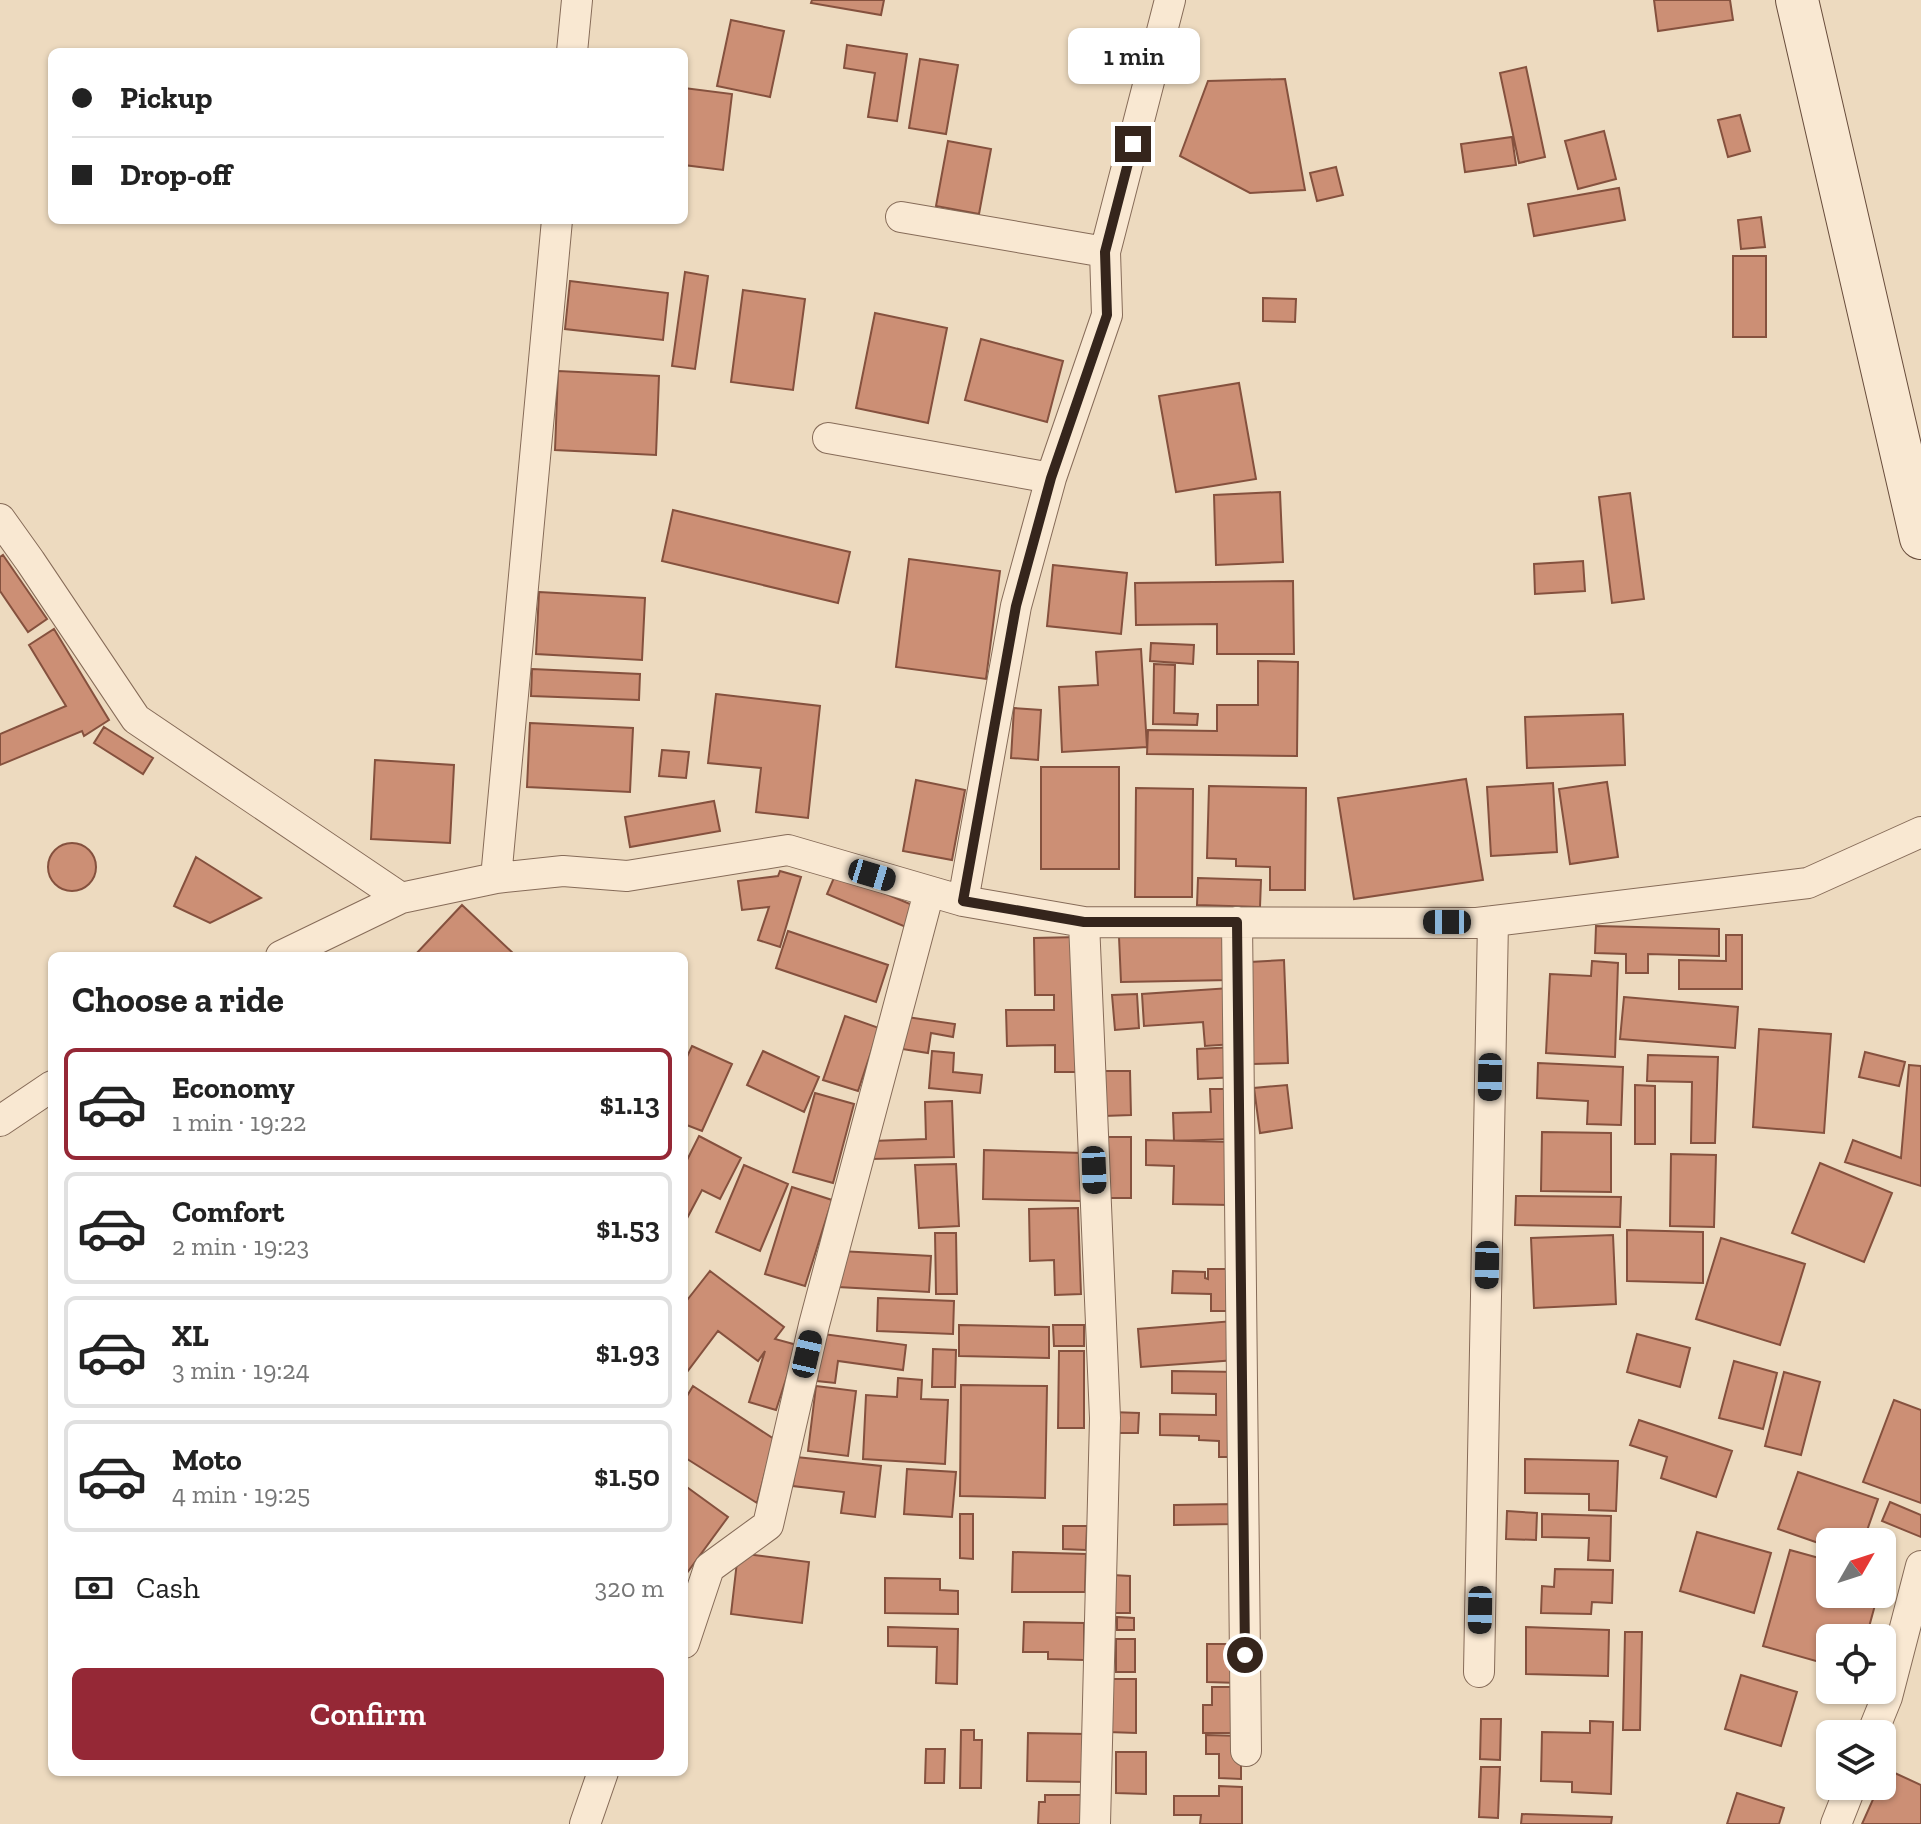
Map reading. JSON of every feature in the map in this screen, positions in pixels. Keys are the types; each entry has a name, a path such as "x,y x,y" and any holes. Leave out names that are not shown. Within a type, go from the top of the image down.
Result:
{"main road":[{"path":"1797,0 1921,538"}],"street":[{"path":"572,48 577,0"},
{"path":"963,901 1016,606 1051,478 1107,315 1105,252 1170,0"},
{"path":"901,217 1105,252"},
{"path":"496,878 557,224"},
{"path":"828,438 1051,478"},
{"path":"0,519 136,719 401,898"},
{"path":"289,952 401,898 496,878 563,871 627,876 788,850 963,901 1084,922 1477,923 1808,883 1921,832"},
{"path":"688,1631 709,1568 768,1525 814,1325 929,892"},
{"path":"1479,1672 1493,921"},
{"path":"1084,922 1105,1418 1095,1824"},
{"path":"1237,922 1246,1751"},
{"path":"0,1121 48,1089"},
{"path":"1878,1720 1887,1697 1921,1566"},
{"path":"585,1824 602,1776"},
{"path":"1836,1824 1845,1800"}],"building":[{"path":"812,0 884,0 881,15 811,3"},
{"path":"1654,0 1730,0 1733,20 1658,31"},
{"path":"731,20 784,31 770,97 717,86"},
{"path":"847,45 907,54 897,121 868,117 875,73 844,68"},
{"path":"920,59 958,65 946,134 909,128"},
{"path":"1526,67 1545,157 1519,163 1500,73"},
{"path":"1285,79 1305,190 1250,193 1180,156 1208,81"},
{"path":"688,88 732,94 723,170 688,166"},
{"path":"1740,115 1750,151 1728,157 1718,120"},
{"path":"1604,131 1616,179 1578,189 1565,141"},
{"path":"1512,137 1516,165 1465,172 1461,144"},
{"path":"948,141 991,149 979,214 936,206"},
{"path":"1336,167 1343,195 1317,201 1310,173"},
{"path":"1619,188 1625,220 1534,236 1528,204"},
{"path":"1761,217 1765,247 1741,249 1738,220"},
{"path":"1733,256 1766,256 1766,337 1733,337"},
{"path":"685,272 708,276 695,369 672,366"},
{"path":"570,281 668,293 663,340 565,329"},
{"path":"743,290 805,299 793,390 731,382"},
{"path":"1263,298 1296,299 1295,322 1263,321"},
{"path":"875,313 947,328 928,423 856,408"},
{"path":"981,339 1063,361 1047,422 965,400"},
{"path":"558,371 659,376 656,455 555,450"},
{"path":"1239,383 1256,479 1176,492 1159,396"},
{"path":"1280,492 1283,562 1216,565 1214,495"},
{"path":"1630,493 1644,599 1612,603 1599,497"},
{"path":"673,510 850,552 838,603 662,561"},
{"path":"3,555 47,619 28,632 0,591 0,557"},
{"path":"909,559 1000,571 986,679 896,667"},
{"path":"1583,561 1585,591 1535,594 1534,564"},
{"path":"1053,565 1127,573 1121,634 1047,626"},
{"path":"1293,581 1294,654 1217,654 1217,624 1136,625 1135,583"},
{"path":"539,592 645,598 642,660 536,654"},
{"path":"54,629 109,720 84,736 82,731 0,765 0,734 66,706 29,645"},
{"path":"1151,643 1194,645 1193,664 1150,661"},
{"path":"1141,649 1147,747 1062,752 1059,687 1098,685 1096,652"},
{"path":"1258,661 1298,662 1297,756 1147,754 1148,730 1217,731 1217,705 1258,705"},
{"path":"1154,664 1175,665 1174,713 1198,714 1197,725 1153,724"},
{"path":"532,669 640,674 639,700 531,696"},
{"path":"716,694 820,706 808,818 756,812 761,768 708,763"},
{"path":"1014,708 1041,710 1038,760 1011,758"},
{"path":"1623,714 1625,765 1527,768 1525,717"},
{"path":"530,723 633,728 630,792 527,787"},
{"path":"104,727 153,758 143,774 94,743"},
{"path":"662,750 689,752 686,778 659,776"},
{"path":"375,760 454,765 450,843 371,839"},
{"path":"1041,767 1119,767 1119,869 1041,869"},
{"path":"1466,779 1483,880 1354,899 1338,798"},
{"path":"916,780 965,790 952,860 903,851"},
{"path":"1607,782 1618,857 1570,864 1559,789"},
{"path":"1553,783 1557,852 1491,856 1487,787"},
{"path":"1209,786 1306,788 1305,890 1270,890 1270,867 1236,866 1236,859 1207,858"},
{"path":"1136,788 1193,789 1192,897 1135,897"},
{"path":"714,801 720,831 630,847 625,817"},
{"path":"72,843 89,850 96,867 89,884 72,891 55,884 48,867 55,850"},
{"path":"196,857 261,898 210,923 174,906"},
{"path":"780,871 801,877 780,947 758,940 769,907 742,910 738,881 778,876"},
{"path":"836,873 922,909 913,930 827,894"},
{"path":"1198,878 1261,880 1260,907 1197,905"},
{"path":"462,905 512,952 418,952"},
{"path":"1596,926 1719,929 1719,956 1648,954 1648,973 1626,973 1626,954 1595,953"},
{"path":"788,931 888,965 876,1002 776,968"},
{"path":"1229,935 1231,980 1121,982 1119,937"},
{"path":"1726,935 1742,935 1742,989 1679,989 1679,960 1726,961"},
{"path":"1080,937 1082,1072 1055,1072 1055,1045 1007,1046 1006,1010 1054,1010 1054,995 1035,995 1034,938"},
{"path":"1284,960 1288,1063 1253,1064 1250,962"},
{"path":"1592,961 1618,963 1615,1057 1546,1053 1550,974 1591,976"},
{"path":"1230,988 1234,1044 1205,1046 1203,1022 1144,1026 1142,994"},
{"path":"1137,994 1139,1028 1115,1030 1112,995"},
{"path":"1624,997 1738,1007 1735,1048 1620,1039"},
{"path":"845,1016 879,1028 858,1091 823,1080"},
{"path":"907,1017 955,1024 953,1037 931,1033 928,1053 902,1049"},
{"path":"1759,1029 1831,1034 1824,1133 1753,1127"},
{"path":"692,1046 732,1064 702,1131 688,1126 688,1054"},
{"path":"1235,1047 1237,1077 1198,1079 1197,1049"},
{"path":"763,1051 819,1077 804,1112 747,1085"},
{"path":"932,1051 954,1053 953,1072 982,1075 980,1093 929,1088"},
{"path":"1865,1052 1905,1062 1899,1086 1859,1077"},
{"path":"1648,1055 1718,1057 1715,1143 1691,1143 1692,1082 1647,1081"},
{"path":"1538,1063 1623,1067 1621,1125 1587,1124 1588,1101 1537,1098"},
{"path":"1909,1065 1921,1066 1921,1186 1845,1162 1853,1140 1901,1158"},
{"path":"1104,1071 1130,1071 1131,1115 1104,1116"},
{"path":"1287,1085 1292,1128 1260,1133 1254,1088"},
{"path":"1635,1085 1655,1086 1655,1144 1635,1144"},
{"path":"1210,1089 1231,1089 1233,1139 1174,1141 1173,1113 1211,1112"},
{"path":"815,1093 854,1104 833,1183 793,1172"},
{"path":"952,1101 954,1157 872,1159 872,1141 926,1139 925,1102"},
{"path":"1542,1132 1611,1133 1611,1192 1541,1191"},
{"path":"699,1136 741,1158 720,1199 702,1190 688,1216 688,1158"},
{"path":"1102,1137 1131,1137 1131,1198 1102,1198"},
{"path":"1146,1140 1233,1142 1231,1205 1173,1204 1174,1166 1146,1165"},
{"path":"984,1150 1083,1153 1082,1201 983,1199"},
{"path":"1671,1154 1716,1155 1714,1227 1670,1226"},
{"path":"1820,1163 1892,1193 1864,1262 1792,1233"},
{"path":"956,1164 959,1226 919,1228 915,1165"},
{"path":"744,1165 788,1184 760,1251 716,1232"},
{"path":"792,1187 832,1200 805,1286 765,1274"},
{"path":"1516,1196 1621,1197 1620,1227 1515,1225"},
{"path":"1078,1208 1081,1294 1055,1295 1054,1260 1030,1261 1029,1209"},
{"path":"1627,1230 1703,1232 1703,1283 1627,1281"},
{"path":"935,1233 956,1233 957,1294 936,1294"},
{"path":"1613,1235 1616,1304 1534,1308 1531,1238"},
{"path":"1721,1238 1805,1264 1780,1345 1696,1319"},
{"path":"840,1251 931,1256 929,1292 838,1287"},
{"path":"1208,1269 1233,1269 1233,1311 1211,1311 1211,1294 1172,1293 1173,1271 1205,1272 1208,1279"},
{"path":"710,1271 784,1327 775,1339 797,1345 776,1410 749,1402 765,1351 758,1361 718,1331 688,1371 688,1299"},
{"path":"878,1298 954,1301 953,1334 877,1331"},
{"path":"1233,1321 1236,1360 1141,1367 1138,1329"},
{"path":"959,1325 1049,1327 1049,1358 959,1356"},
{"path":"1053,1325 1084,1325 1084,1346 1054,1346"},
{"path":"823,1334 906,1345 903,1370 838,1361 835,1383 817,1381"},
{"path":"1637,1334 1690,1348 1680,1387 1627,1372"},
{"path":"933,1349 956,1350 955,1387 932,1387"},
{"path":"1059,1351 1084,1351 1084,1428 1058,1428"},
{"path":"1734,1361 1777,1373 1763,1429 1719,1418"},
{"path":"1172,1371 1238,1372 1237,1457 1219,1457 1219,1441 1199,1440 1199,1436 1160,1435 1160,1414 1216,1415 1216,1394 1172,1393"},
{"path":"1784,1372 1820,1382 1801,1455 1765,1446"},
{"path":"898,1378 922,1380 921,1399 948,1400 945,1464 863,1459 866,1395 897,1397"},
{"path":"961,1385 1047,1386 1045,1498 960,1496"},
{"path":"693,1386 774,1439 757,1503 688,1460 688,1394"},
{"path":"816,1386 856,1391 848,1456 808,1451"},
{"path":"1894,1400 1921,1410 1921,1503 1863,1482"},
{"path":"1111,1412 1139,1413 1138,1433 1112,1433"},
{"path":"1639,1420 1732,1451 1716,1497 1661,1478 1667,1457 1630,1445"},
{"path":"796,1457 881,1466 875,1517 841,1513 844,1492 793,1486"},
{"path":"1525,1459 1618,1461 1616,1511 1589,1510 1589,1494 1525,1493"},
{"path":"907,1469 956,1472 952,1517 904,1514"},
{"path":"1798,1472 1878,1499 1868,1528 1816,1528 1816,1542 1778,1529"},
{"path":"688,1488 728,1517 688,1572"},
{"path":"1890,1502 1921,1515 1921,1537 1882,1521"},
{"path":"1235,1504 1235,1524 1174,1525 1174,1505"},
{"path":"1507,1511 1537,1513 1536,1540 1506,1539"},
{"path":"960,1514 973,1514 973,1559 960,1558"},
{"path":"1542,1514 1611,1516 1610,1561 1588,1560 1589,1538 1542,1537"},
{"path":"1063,1526 1087,1526 1086,1550 1063,1549"},
{"path":"1697,1532 1771,1553 1754,1613 1680,1591"},
{"path":"1790,1550 1816,1557 1816,1608 1874,1608 1870,1624 1816,1624 1816,1661 1763,1646"},
{"path":"1013,1552 1086,1554 1085,1592 1012,1592"},
{"path":"738,1553 809,1562 802,1623 731,1614"},
{"path":"1555,1569 1613,1570 1612,1603 1592,1602 1591,1614 1541,1613 1542,1586 1554,1587"},
{"path":"1112,1575 1130,1576 1130,1613 1111,1613"},
{"path":"885,1578 940,1579 940,1590 958,1591 958,1614 885,1613"},
{"path":"1117,1617 1134,1618 1134,1630 1117,1630"},
{"path":"1024,1622 1084,1623 1084,1660 1048,1659 1048,1652 1023,1652"},
{"path":"888,1627 958,1629 957,1684 936,1683 937,1647 888,1646"},
{"path":"1526,1627 1609,1630 1608,1676 1526,1674"},
{"path":"1625,1632 1642,1632 1640,1730 1623,1730"},
{"path":"1116,1639 1135,1639 1135,1672 1116,1672"},
{"path":"1207,1644 1239,1644 1239,1683 1207,1682"},
{"path":"1741,1675 1797,1692 1781,1746 1725,1729"},
{"path":"1108,1679 1136,1679 1136,1733 1108,1732"},
{"path":"1212,1687 1240,1687 1240,1733 1203,1733 1203,1705 1212,1705"},
{"path":"1481,1719 1501,1719 1500,1760 1480,1759"},
{"path":"1590,1721 1613,1722 1611,1794 1572,1792 1572,1782 1541,1781 1542,1732 1590,1733"},
{"path":"961,1730 974,1730 974,1740 982,1740 981,1788 960,1788"},
{"path":"1028,1733 1087,1734 1086,1782 1027,1781"},
{"path":"1206,1735 1241,1736 1241,1779 1219,1778 1219,1754 1206,1754"},
{"path":"926,1749 945,1749 944,1783 925,1783"},
{"path":"1116,1752 1146,1752 1146,1794 1116,1793"},
{"path":"1481,1767 1500,1767 1498,1818 1479,1817"},
{"path":"1896,1774 1921,1785 1921,1824 1862,1824 1873,1800 1896,1800"},
{"path":"1219,1786 1242,1787 1242,1824 1200,1824 1201,1815 1174,1815 1174,1796 1219,1796"},
{"path":"1737,1793 1784,1808 1779,1824 1727,1824"},
{"path":"1045,1795 1087,1795 1086,1824 1038,1824 1039,1802 1045,1802"},
{"path":"1522,1814 1612,1817 1611,1824 1521,1824"}],"route":[{"path":"1133,144 1105,252 1107,315 1051,478 1016,606 963,901 1084,922 1237,922 1245,1655"}]}
